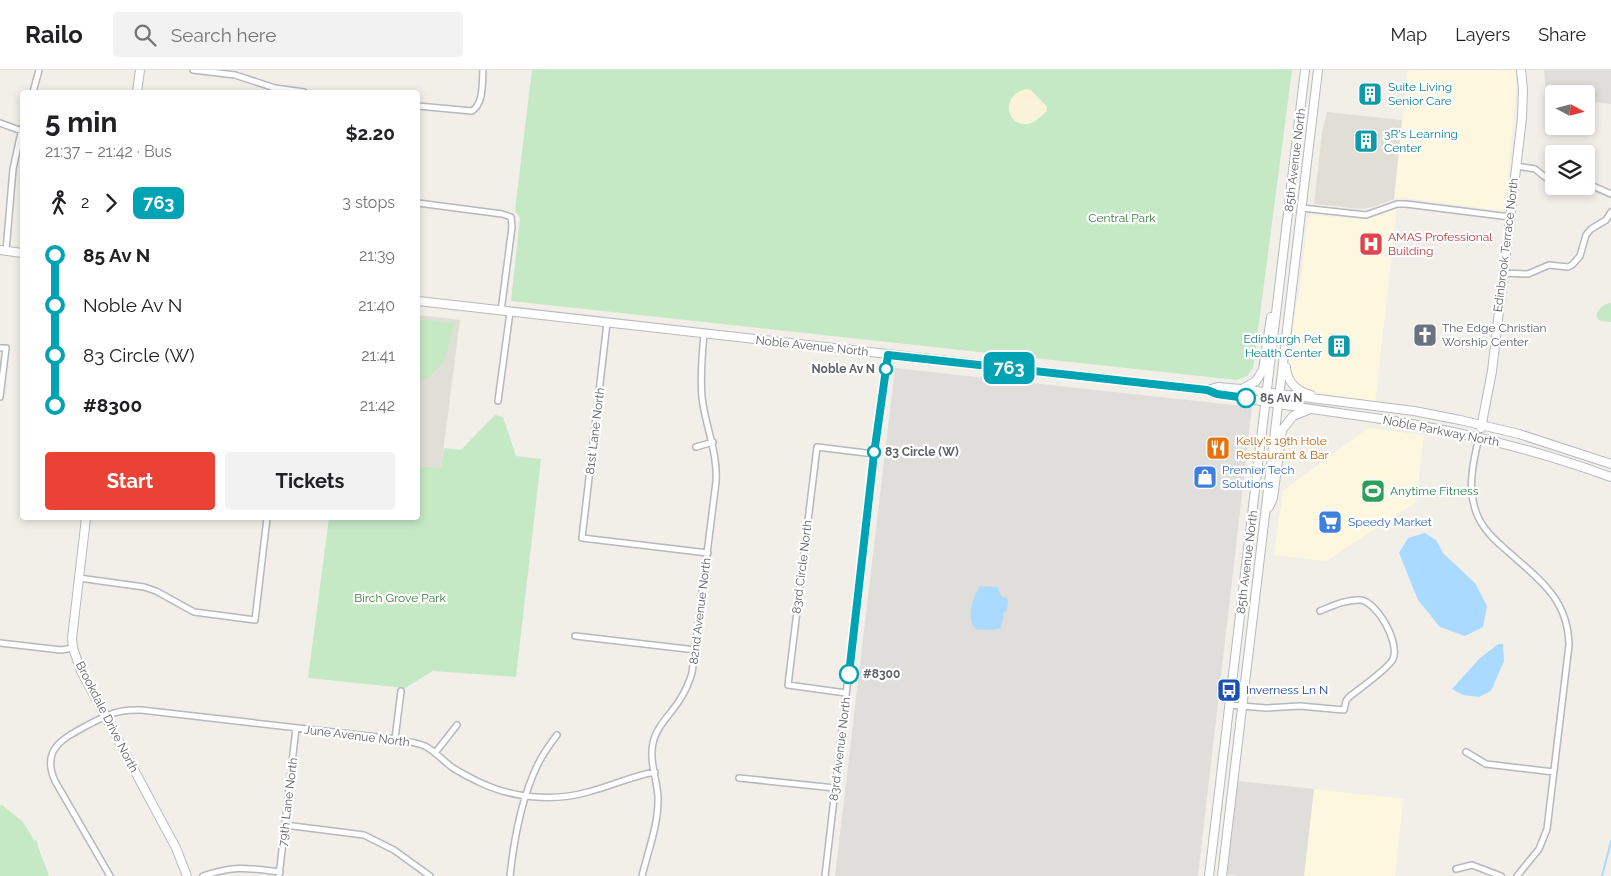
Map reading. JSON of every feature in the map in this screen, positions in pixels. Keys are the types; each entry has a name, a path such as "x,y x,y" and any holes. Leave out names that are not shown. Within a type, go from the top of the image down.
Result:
{"main road":[{"path":"137,90 140,70"},
{"name":"85th Avenue North","path":"1209,876 1306,70"},
{"name":"85th Avenue North","path":"1222,876 1318,70"},
{"name":"Edinbrook Terrace North","path":"1479,437 1490,385 1516,166 1523,103 1522,70"},
{"path":"3,251 20,253"},
{"path":"1241,389 1256,381 1263,370 1274,289 1280,279"},
{"name":"Noble Avenue North","path":"420,301 1207,390 1217,394 1266,402"},
{"path":"1285,355 1287,376 1297,389 1308,395 1336,399 1344,403"},
{"name":"Noble Avenue North","path":"1207,390 1218,387 1267,393"},
{"name":"Noble Parkway North","path":"1267,393 1414,412 1482,425 1552,444 1611,464"},
{"name":"Noble Parkway North","path":"1266,402 1418,424 1479,437 1560,460 1611,478"},
{"path":"1266,513 1273,498 1282,430 1293,416 1309,409"},
{"name":"Brookdale Drive North","path":"86,520 73,627 73,648 81,671 176,848 187,876"}],"street":[{"path":"33,90 38,70"},
{"path":"193,70 235,75 275,88 290,90"},
{"path":"420,106 466,112 472,111 477,107 480,99 483,70"},
{"path":"0,122 20,128"},
{"path":"3,251 13,169 20,138"},
{"path":"1516,166 1535,169 1545,177"},
{"path":"1595,187 1610,196"},
{"path":"420,204 507,214 511,217 512,227 498,401"},
{"path":"1302,208 1366,215 1397,204 1406,204 1510,217"},
{"path":"1503,273 1528,274 1549,266 1568,267 1572,265 1580,256 1586,235 1591,229 1606,220 1611,212"},
{"name":"81st Lane North","path":"607,323 582,538 708,553"},
{"name":"82nd Avenue North","path":"642,876 658,810 652,745 655,734 681,699 692,673 708,553 717,469 713,442 702,398 701,378 704,334"},
{"path":"0,398 3,348"},
{"name":"83rd Avenue North","path":"825,876 874,454 888,355"},
{"name":"Edinbrook Terrace North","path":"1479,437 1473,481 1473,504 1478,517 1493,539 1542,582 1554,596 1561,607 1569,632 1570,646 1548,824 1539,849 1517,876"},
{"path":"696,447 713,442"},
{"name":"83rd Circle North","path":"846,693 788,685 789,676 817,447 874,454"},
{"path":"79,578 144,587 156,591 194,612 255,620 267,520"},
{"path":"1230,705 1266,708 1300,706 1344,710 1344,705 1349,697 1391,663 1395,652 1393,639 1372,605 1356,600 1333,605 1320,611"},
{"path":"575,636 696,650"},
{"path":"0,643 61,650 73,648"},
{"path":"395,739 401,690"},
{"name":"June Avenue North","path":"110,876 55,781 50,764 55,747 60,740 115,711 141,710 395,739 424,746 450,766 480,782 505,792 526,796 559,797 586,793 635,776 654,772"},
{"path":"435,753 456,725"},
{"name":"79th Lane North","path":"280,874 296,728"},
{"path":"510,876 516,831 526,796 538,763 557,735"},
{"path":"1466,752 1486,764 1554,772"},
{"path":"739,778 835,788"},
{"path":"285,825 364,836 394,850 421,874 430,876"},
{"path":"1456,869 1472,865 1501,876"},
{"path":"203,876 238,867 280,874"}],"shaded area":[{"path":"1408,70 1516,70 1516,93 1505,208 1503,211 1405,198 1394,199"},
{"path":"1544,70 1611,70 1611,104 1595,102 1595,85 1545,85"},
{"path":"1327,112 1402,120 1394,199 1373,207 1361,209 1314,204 1322,132"},
{"path":"1397,208 1375,402 1308,392 1297,385 1288,368 1308,218 1311,215 1316,215 1370,219"},
{"path":"420,315 460,320 441,468 420,466"},
{"path":"895,368 1252,407 1198,876 835,876"},
{"path":"1368,428 1424,435 1416,502 1326,561 1274,555 1283,491"},
{"path":"1238,781 1314,789 1304,876 1239,876 1226,874"},
{"path":"1314,789 1403,799 1395,876 1304,876"}],"green space":[{"name":"Central Park","path":"532,70 1292,70 1253,368 1247,376 1237,380 511,301 520,218 515,210"},
{"path":"1611,303 1611,322 1600,321 1596,316 1598,311 1604,305"},
{"path":"420,319 455,323 444,358 440,365 420,382"},
{"name":"Birch Grove Park","path":"495,415 503,417 516,456 541,459 516,677 433,671 405,688 308,678 329,520 420,520 420,466 441,468 444,448 461,450"},
{"path":"2,805 23,822 34,840 37,841 49,876 0,876 0,806"}],"sand":[{"path":"1027,89 1031,90 1047,107 1047,111 1032,123 1020,124 1011,116 1009,103 1018,92"}],"water":[{"path":"1425,533 1436,540 1443,553 1475,583 1487,606 1483,627 1465,636 1440,627 1418,600 1399,553 1408,538"},
{"path":"980,586 998,587 1001,596 1008,599 1007,611 1004,612 1001,628 992,630 976,629 973,624 971,608"},
{"path":"1498,644 1503,644 1504,661 1491,691 1479,697 1463,695 1452,689 1479,659"}],"waterway":[{"path":"1602,876 1611,841"}],"bus line":[{"name":"763","path":"849,674 874,454 888,355 1207,390 1217,394 1246,398"}],"place":[{"name":"Suite Living Senior Care","path":"1370,94"},
{"name":"3R's Learning Center","path":"1366,141"},
{"name":"AMAS Professional Building","path":"1371,244"},
{"name":"The Edge Christian Worship Center","path":"1425,335"},
{"name":"Edinburgh Pet Health Center","path":"1339,346"},
{"name":"Noble Av N","path":"886,369"},
{"name":"85 Av N","path":"1246,398"},
{"name":"Kelly's 19th Hole Restaurant & Bar","path":"1218,448"},
{"name":"83 Circle (W)","path":"874,452"},
{"name":"Premier Tech Solutions","path":"1205,477"},
{"name":"Anytime Fitness","path":"1373,491"},
{"name":"Speedy Market","path":"1330,522"},
{"name":"#8300","path":"849,674"},
{"name":"Inverness Ln N","path":"1229,690"}]}
